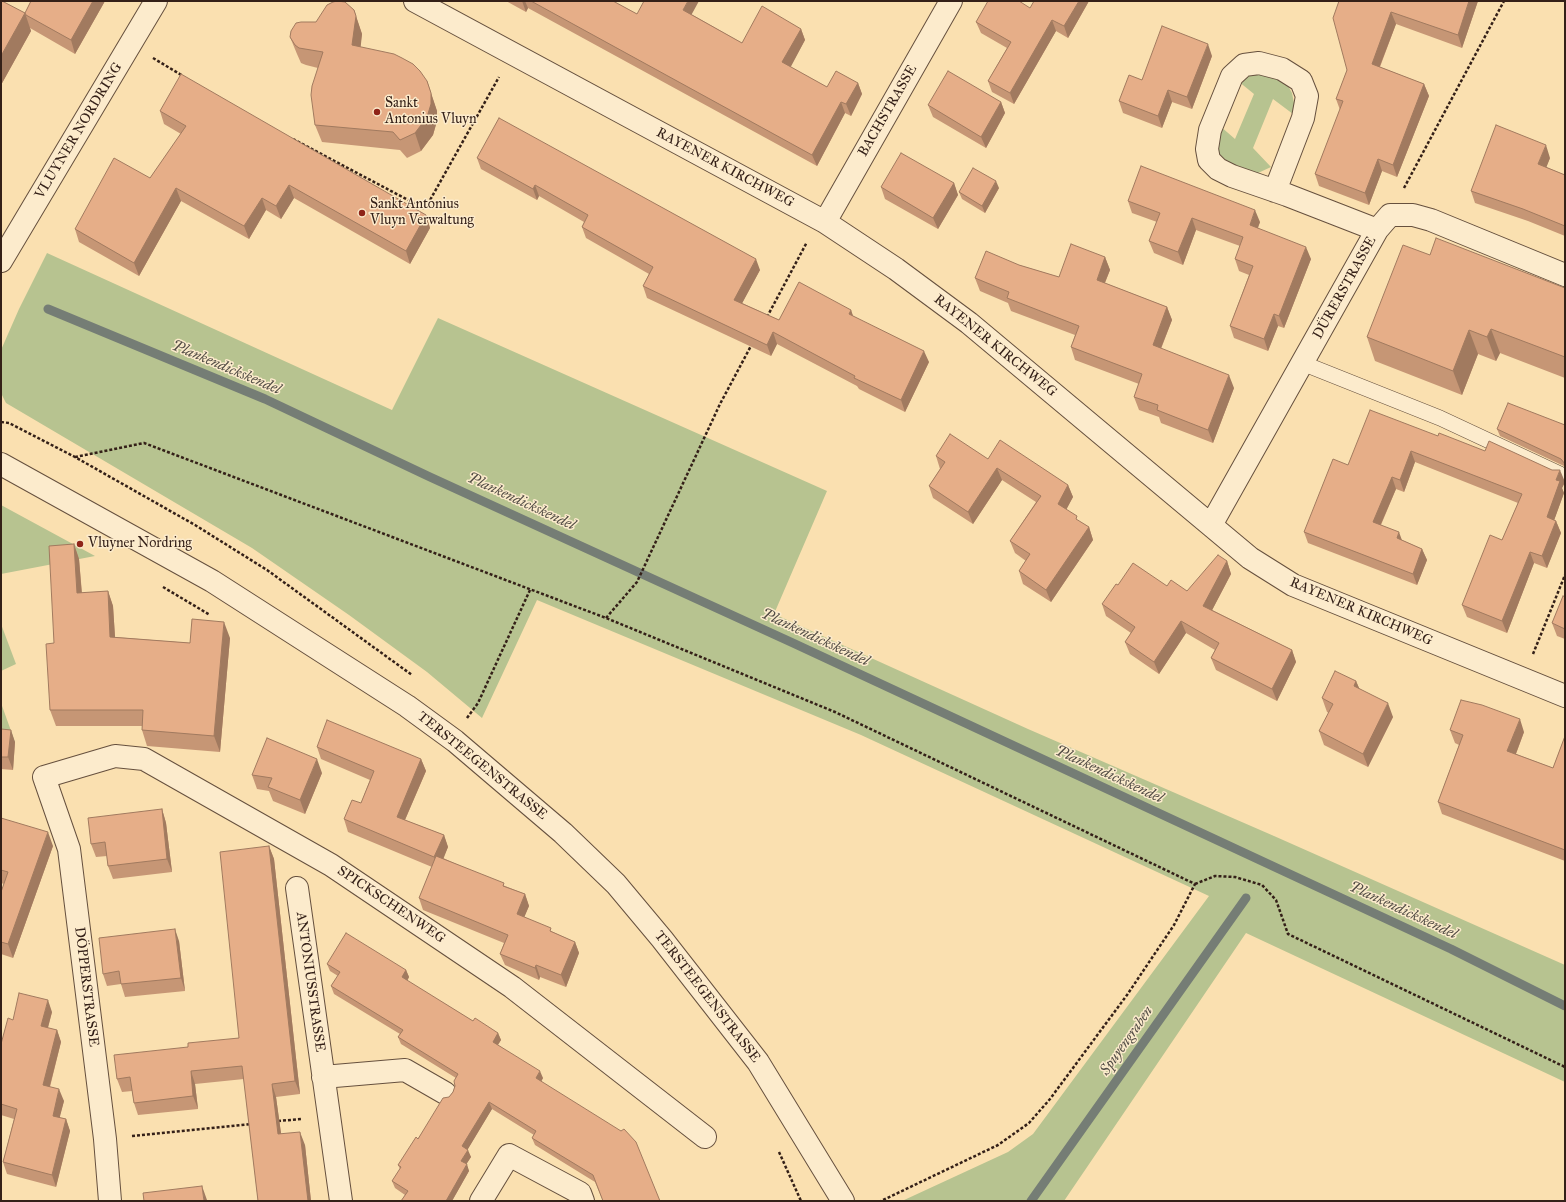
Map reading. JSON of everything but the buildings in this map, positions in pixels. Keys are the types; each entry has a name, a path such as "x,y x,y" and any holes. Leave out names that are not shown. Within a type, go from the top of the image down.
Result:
{"street":[{"name":"VLUYNER NORDRING","path":"1,261 156,1"},
{"name":"RAYENER KIRCHWEG","path":"415,1 822,220 896,269 969,323 1250,558 1293,585 1565,696"},
{"name":"BACHSTRASSE","path":"822,220 951,1"},
{"path":"1275,191 1303,118 1307,96 1301,81 1282,69 1259,63 1244,65 1232,76 1210,130 1207,149 1209,160 1218,169 1232,176 1275,191 1384,222 1413,215 1431,220 1565,275"},
{"name":"DÜRERSTRASSE","path":"1211,525 1384,222"},
{"name":"TERSTEEGENSTRASSE","path":"1,464 212,581 407,706 455,741 563,833 616,884 653,928 758,1062 842,1201"},
{"name":"SPICKSCHENWEG","path":"44,777 115,756 144,759 331,864 512,987 705,1137"},
{"name":"DÖPPERSTRASSE","path":"44,777 69,849 105,1139 110,1201"},
{"name":"ANTONIUSSTRASSE","path":"297,888 341,1201"},
{"path":"323,1077 405,1070 445,1093"},
{"path":"481,1201 509,1155 580,1193 583,1201"}],"lane":[{"path":"1302,364 1440,418 1560,474"}],"path":[{"path":"1384,222 1504,1"},
{"path":"131,44 187,78"},
{"path":"289,137 425,209 511,54"},
{"path":"763,323 822,220"},
{"path":"606,618 637,582 645,561 720,404 752,343"},
{"path":"75,456 144,443 606,618 835,712 1195,884"},
{"path":"1523,680 1565,575"},
{"path":"160,586 215,618"},
{"path":"455,741 465,720 478,703 530,590"},
{"path":"881,1201 998,1145 1029,1123 1050,1099 1131,988 1174,925 1195,884 1215,876 1235,877 1262,885 1276,900 1288,934 1565,1067"},
{"path":"277,1121 329,1116"},
{"path":"105,1139 255,1123"},
{"path":"777,1147 801,1201"}],"green space":[{"path":"1263,71 1287,84 1292,93 1294,103 1293,114 1273,99 1253,148 1271,167 1258,173 1246,174 1221,160 1215,148 1220,126 1235,139 1254,94 1238,81 1249,74"},
{"path":"47,253 392,410 438,318 827,491 774,614 1028,729 1565,965 1565,1082 1246,933 1064,1201 902,1201 1008,1152 1033,1134 1209,896 861,735 537,600 482,718 427,672 349,615 252,548 6,403 1,393 1,350 19,309"},
{"path":"1,505 95,556 1,574"},
{"path":"1,624 16,664 1,671"},
{"path":"1,703 15,742 1,741"}],"waterway":[{"name":"Plankendickskendel","path":"48,309 265,399 430,477 793,643 1451,949 1565,1006"},
{"name":"Spuyengraben","path":"1031,1201 1246,898"}],"place":[{"name":"Sankt Antonius Vluyn","path":"377,112"},
{"name":"Sankt Antonius Vluyn Verwaltung","path":"362,213"},
{"name":"Vluyner Nordring","path":"80,544"}]}
